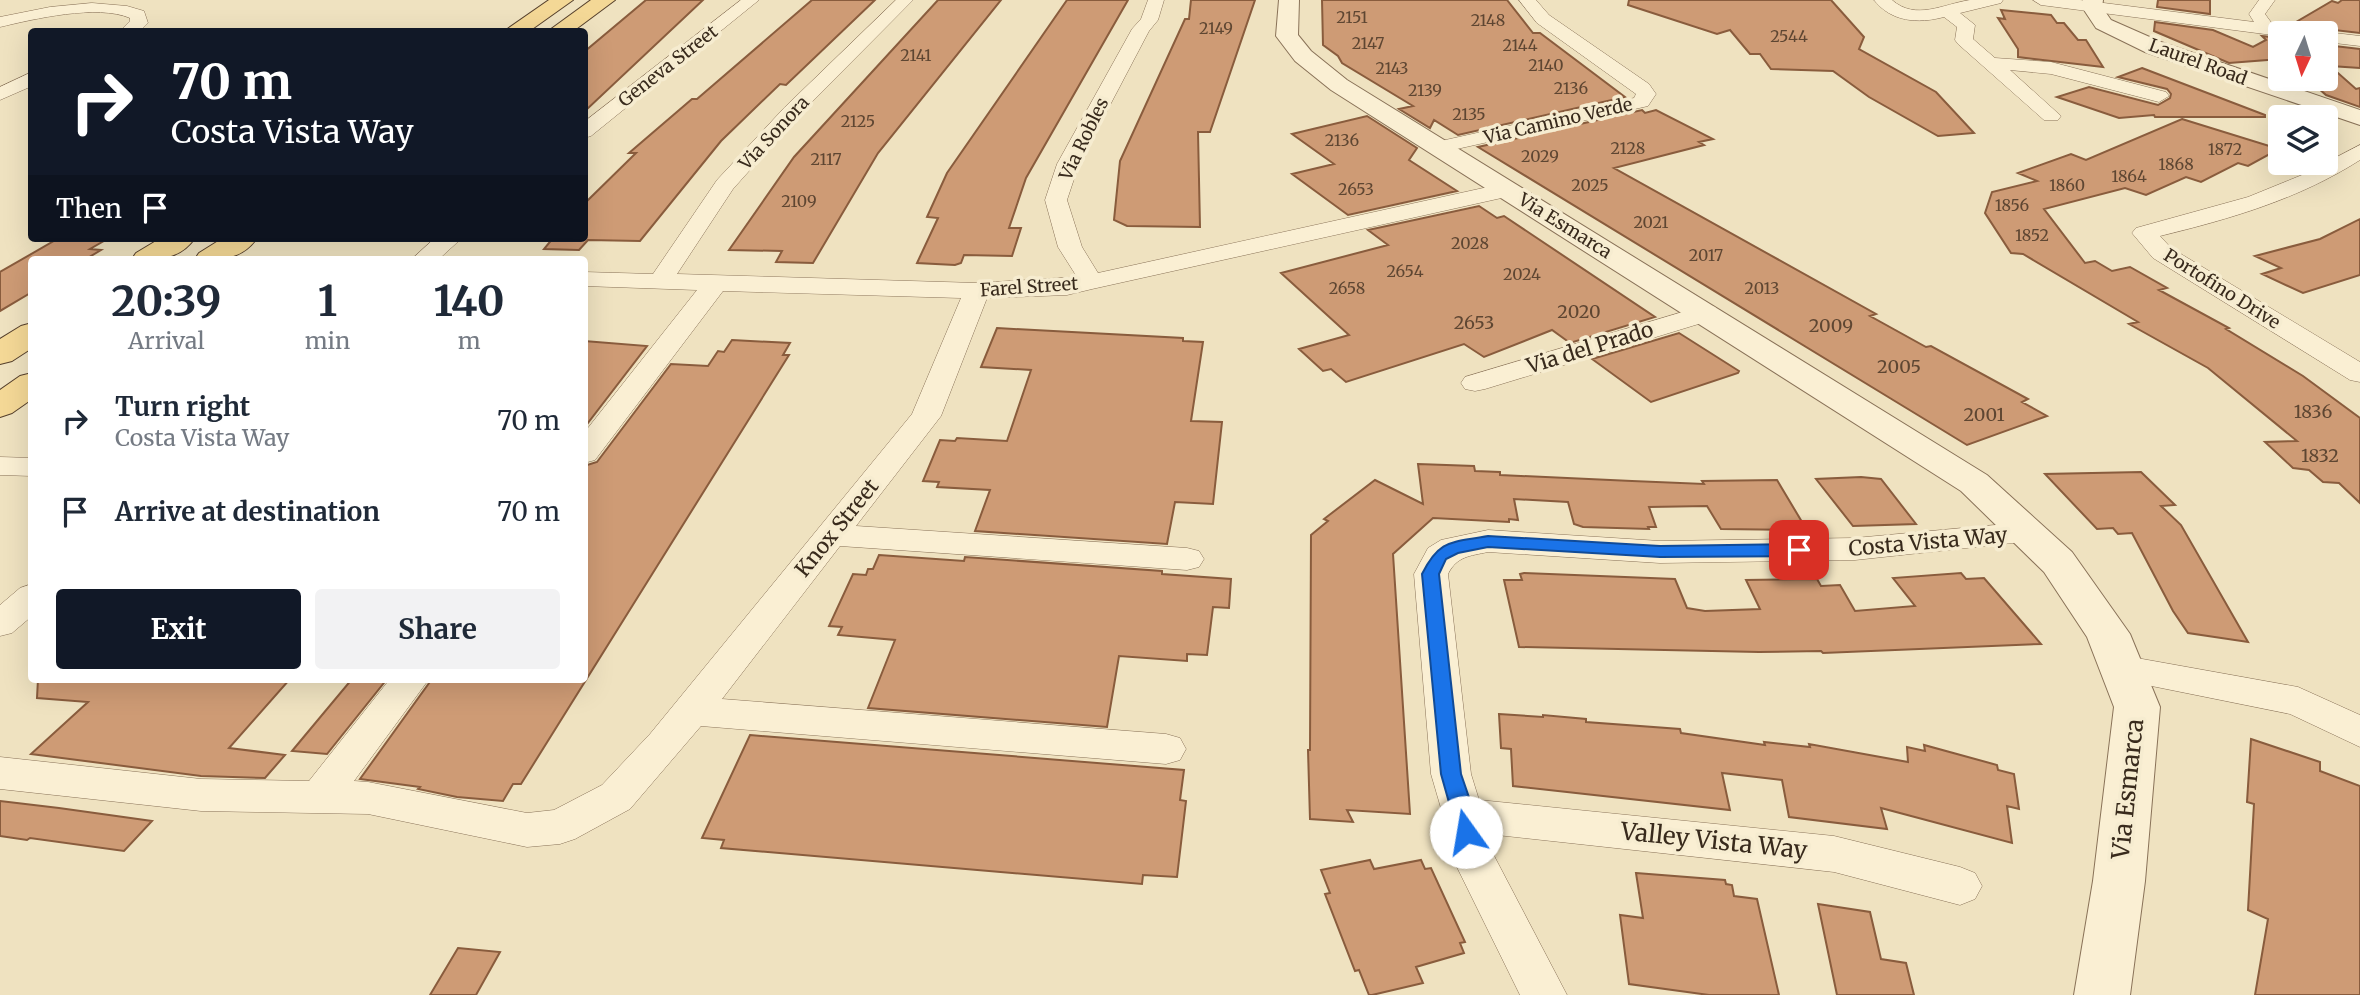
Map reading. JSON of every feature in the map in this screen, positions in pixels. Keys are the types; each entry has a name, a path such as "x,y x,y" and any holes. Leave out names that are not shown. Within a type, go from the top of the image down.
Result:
{"main road":[{"path":"519,28 563,0"},
{"path":"563,28 606,0"},
{"path":"152,256 175,242"},
{"path":"215,256 237,242"},
{"path":"0,354 28,336"},
{"path":"0,380 28,361"},
{"path":"0,406 28,386"}],"street":[{"name":"Geneva Street","path":"588,129 751,0"},
{"name":"Via Sonora","path":"661,280 725,185 791,112 905,0"},
{"name":"Via Robles","path":"1092,282 1070,247 1056,200 1068,164 1141,29 1149,20 1156,0"},
{"name":"Via Esmarca","path":"1289,0 1287,36 1303,56 1339,85 1706,313 1881,426"},
{"name":"Via Camino Verde","path":"1439,147 1641,102 1646,94 1642,88 1543,19 1527,0"},
{"path":"1882,0 1888,7 1907,15 1929,16 1945,7 1995,0"},
{"path":"2041,0 2093,3 2267,29"},
{"path":"2267,0 2257,14 2267,29"},
{"name":"Laurel Road","path":"2093,3 2104,24 2153,47 2360,118"},
{"path":"0,22 64,9 108,7 135,11 139,23 132,28"},
{"path":"1945,7 1966,25 1964,40 2051,116"},
{"path":"2338,38 2360,41"},
{"path":"1991,63 2051,68 2159,96"},
{"path":"0,94 28,80"},
{"name":"Portofino Drive","path":"2360,151 2286,190 2223,214 2144,233 2162,253 2360,374"},
{"name":"Farel Street","path":"588,279 977,291 1067,287 1506,190"},
{"path":"428,256 445,242"},
{"path":"588,449 715,284"},
{"name":"Knox Street","path":"0,774 201,795 321,795 368,798 527,830 560,828 616,797 664,745 926,416 977,291"},
{"name":"Via del Prado","path":"1475,383 1706,313"},
{"name":"Costa Vista Way","path":"1881,426 1974,483 2028,533"},
{"path":"0,466 28,467"},
{"name":"Via Esmarca","path":"2028,533 2058,562 2108,634 2137,708 2119,881 2102,995"},
{"name":"Costa Vista Way","path":"1544,995 1469,849 1464,815 1451,774 1431,574 1440,556 1453,548 1488,541 1660,552 1855,550 2028,533"},
{"path":"832,535 1187,559"},
{"path":"0,624 28,600"},
{"path":"2120,668 2298,701 2360,732"},
{"path":"321,795 408,683"},
{"path":"691,711 1166,749"},
{"name":"Valley Vista Way","path":"1464,815 1834,854 1960,886"}],"building":[{"path":"646,0 703,0 588,108 588,49"},
{"path":"812,0 875,0 786,85 780,84 721,141 640,241 588,240 588,200 636,153 629,153 692,99 697,99"},
{"path":"938,0 1001,0 878,153 813,263 776,262 782,251 729,250 794,157"},
{"path":"1067,0 1128,0 1026,178 1009,228 1021,228 1012,256 964,255 961,263 955,265 917,263 938,218 927,217 947,173"},
{"path":"1191,0 1255,0 1210,132 1198,132 1200,227 1127,226 1114,220 1120,161 1185,19 1189,19"},
{"path":"1322,0 1507,0 1533,33 1540,33 1625,97 1458,135 1434,120 1430,128 1399,109 1413,106 1342,63 1338,56 1323,45"},
{"path":"1629,0 1831,0 1864,37 1859,49 1936,92 1974,133 1938,136 1869,97 1833,71 1771,69 1760,54 1750,54 1730,30 1717,34 1628,5"},
{"path":"2158,0 2210,0 2210,14 2157,7"},
{"path":"2342,0 2360,0 2360,33 2338,30 2338,21 2298,21 2332,1 2338,3"},
{"path":"2001,10 2051,15 2057,23 2064,23 2078,40 2086,40 2103,67 2018,57 2018,49 1998,18 2005,19"},
{"path":"2155,22 2213,30 2253,47 2266,40 2262,36 2268,37 2268,60 2229,63 2154,31"},
{"path":"2338,46 2360,49 2360,68 2338,67"},
{"path":"2142,68 2265,117 2154,115 2119,118 2057,97 2089,87 2158,105 2170,98 2171,94 2167,89 2118,77"},
{"path":"2338,73 2356,89 2360,88 2360,107 2322,91 2338,91"},
{"path":"1642,110 1645,113 1656,110 1713,139 1699,142 1704,145 1614,168 1876,314 1870,316 2028,399 2022,402 2047,416 1967,445 1478,147"},
{"path":"1367,116 1417,148 1409,160 1457,191 1348,215 1292,174 1334,164 1292,134"},
{"path":"2182,119 2268,146 2268,155 2248,166 2238,163 2201,182 2186,177 2146,195 2125,188 2044,209 2085,263 2095,261 2112,271 2130,267 2167,288 2159,290 2229,328 2226,329 2303,376 2360,418 2360,503 2339,483 2323,482 2309,470 2293,468 2265,442 2297,441 2208,368 2129,324 2138,322 2023,254 2011,253 1985,213 1992,192 2037,181 2018,173 2071,154 2086,160"},
{"path":"1479,206 1497,218 1504,216 1655,317 1570,343 1552,330 1484,357 1464,344 1346,382 1331,369 1323,371 1299,349 1349,335 1281,273 1388,245 1368,230"},
{"path":"2360,219 2360,275 2303,293 2262,274 2281,268 2255,256 2320,239"},
{"path":"52,242 102,242 90,249 101,250 91,256 28,256 28,294 0,311 0,272"},
{"path":"550,242 586,242 579,250 544,249"},
{"path":"997,328 1183,338 1183,341 1203,342 1191,421 1222,422 1213,504 1175,502 1167,544 975,531 990,490 937,487 939,482 923,481 940,440 955,441 957,438 1007,441 1031,370 981,367"},
{"path":"1679,333 1739,371 1738,373 1651,402 1592,359"},
{"path":"732,340 790,343 783,355 789,355 588,677 588,465 597,462 671,364 708,366 718,351 724,352"},
{"path":"588,341 647,346 588,423"},
{"path":"1418,464 1474,466 1475,471 1500,472 1500,475 1632,481 1704,484 1702,481 1777,480 1805,527 1793,528 1794,530 1721,529 1707,506 1649,507 1656,527 1648,527 1649,529 1583,527 1574,524 1568,502 1514,499 1518,520 1509,519 1509,522 1433,518 1393,554 1410,814 1347,810 1353,822 1310,819 1308,750 1311,535 1328,521 1324,519 1375,480 1423,504"},
{"path":"2141,472 2175,505 2161,506 2181,525 2248,642 2188,633 2173,611 2132,533 2118,534 2113,528 2097,529 2045,474"},
{"path":"1816,479 1881,479 1916,524 1853,526"},
{"path":"879,555 964,561 965,557 1162,571 1162,574 1231,579 1229,608 1213,607 1207,655 1187,654 1187,661 1119,656 1107,727 868,708 895,640 838,635 842,627 829,626 853,574 866,575 868,569 873,569"},
{"path":"1961,573 1966,579 1984,578 2041,644 1823,653 1519,647 1504,580 1522,580 1520,574 1675,579 1687,608 1705,611 1760,609 1746,580 1817,579 1821,586 1840,585 1855,611 1915,606 1893,578"},
{"path":"38,683 286,683 229,748 285,755 265,778 201,776 31,754 88,702 37,698"},
{"path":"349,683 384,683 327,754 292,751"},
{"path":"429,683 584,683 521,784 513,784 503,801 457,797 418,789 420,787 360,779"},
{"path":"1499,714 1543,715 1586,719 1586,722 1680,729 1681,733 1765,745 1764,742 1810,747 1809,744 1908,762 1907,747 1925,751 1924,745 1997,765 1998,770 2014,774 2019,809 2007,806 2012,843 1881,808 1887,829 1789,817 1782,780 1722,773 1730,810 1513,786 1511,749 1501,748"},
{"path":"750,735 1184,770 1180,800 1186,801 1177,877 1143,875 1142,884 721,848 724,840 702,838"},
{"path":"2251,739 2320,762 2320,771 2360,786 2360,995 2255,995 2268,919 2248,910 2254,804 2247,802"},
{"path":"0,801 152,821 124,851 30,838 27,840 0,836"},
{"path":"1370,860 1374,869 1421,860 1425,869 1431,868 1465,942 1460,943 1464,953 1416,967 1423,983 1372,995 1369,995 1359,970 1355,971 1325,894 1330,893 1321,870"},
{"path":"1636,873 1725,880 1726,884 1732,885 1734,896 1757,899 1779,995 1709,995 1629,984 1620,915 1643,918"},
{"path":"1818,904 1870,912 1881,959 1906,963 1914,995 1837,995"},
{"path":"458,948 500,952 476,995 430,995"}],"route":[{"path":"1466,832 1464,815 1451,774 1431,574 1440,556 1453,548 1488,541 1660,552 1799,550"}]}
